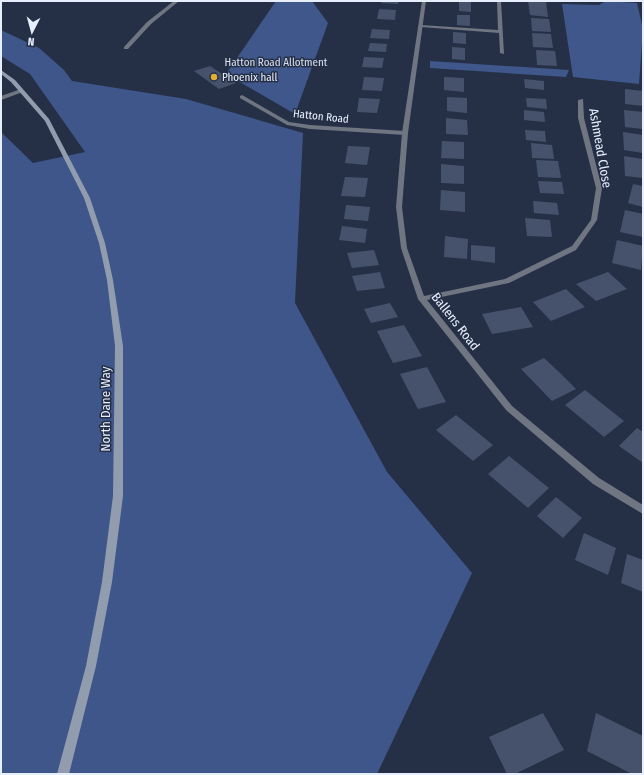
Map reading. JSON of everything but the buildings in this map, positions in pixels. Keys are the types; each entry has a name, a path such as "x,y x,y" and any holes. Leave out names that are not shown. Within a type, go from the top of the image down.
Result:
{"street":[{"path":"126,48 149,23 177,1"},
{"name":"Ballens Road","path":"424,1 405,133 399,207 404,248 422,299 509,408 596,481 643,510"},
{"path":"499,1 502,53"},
{"path":"421,26 501,32"},
{"name":"North Dane Way","path":"1,71 22,91 47,120 88,198 102,243 110,280 119,346 118,496 107,582 91,666 64,774"},
{"path":"1,98 22,91"},
{"name":"Hatton Road","path":"242,97 287,123 405,133"},
{"name":"Ashmead Close","path":"422,299 507,281 574,248 594,220 599,188 581,118 581,100"}],"green space":[{"name":"Hatton Road Allotment","path":"276,1 312,1 328,23 295,114 226,74"},
{"path":"606,1 637,3 643,29 639,84 573,77 562,4 599,5"},
{"path":"430,61 569,70 566,77 430,68"}],"shaded area":[{"path":"1,30 39,48 64,70 72,81 186,99 303,133 295,303 387,472 472,573 377,774 1,774 1,132 33,163 85,152 30,74 1,56"}],"place":[{"name":"Phoenix hall","path":"214,77"}]}
